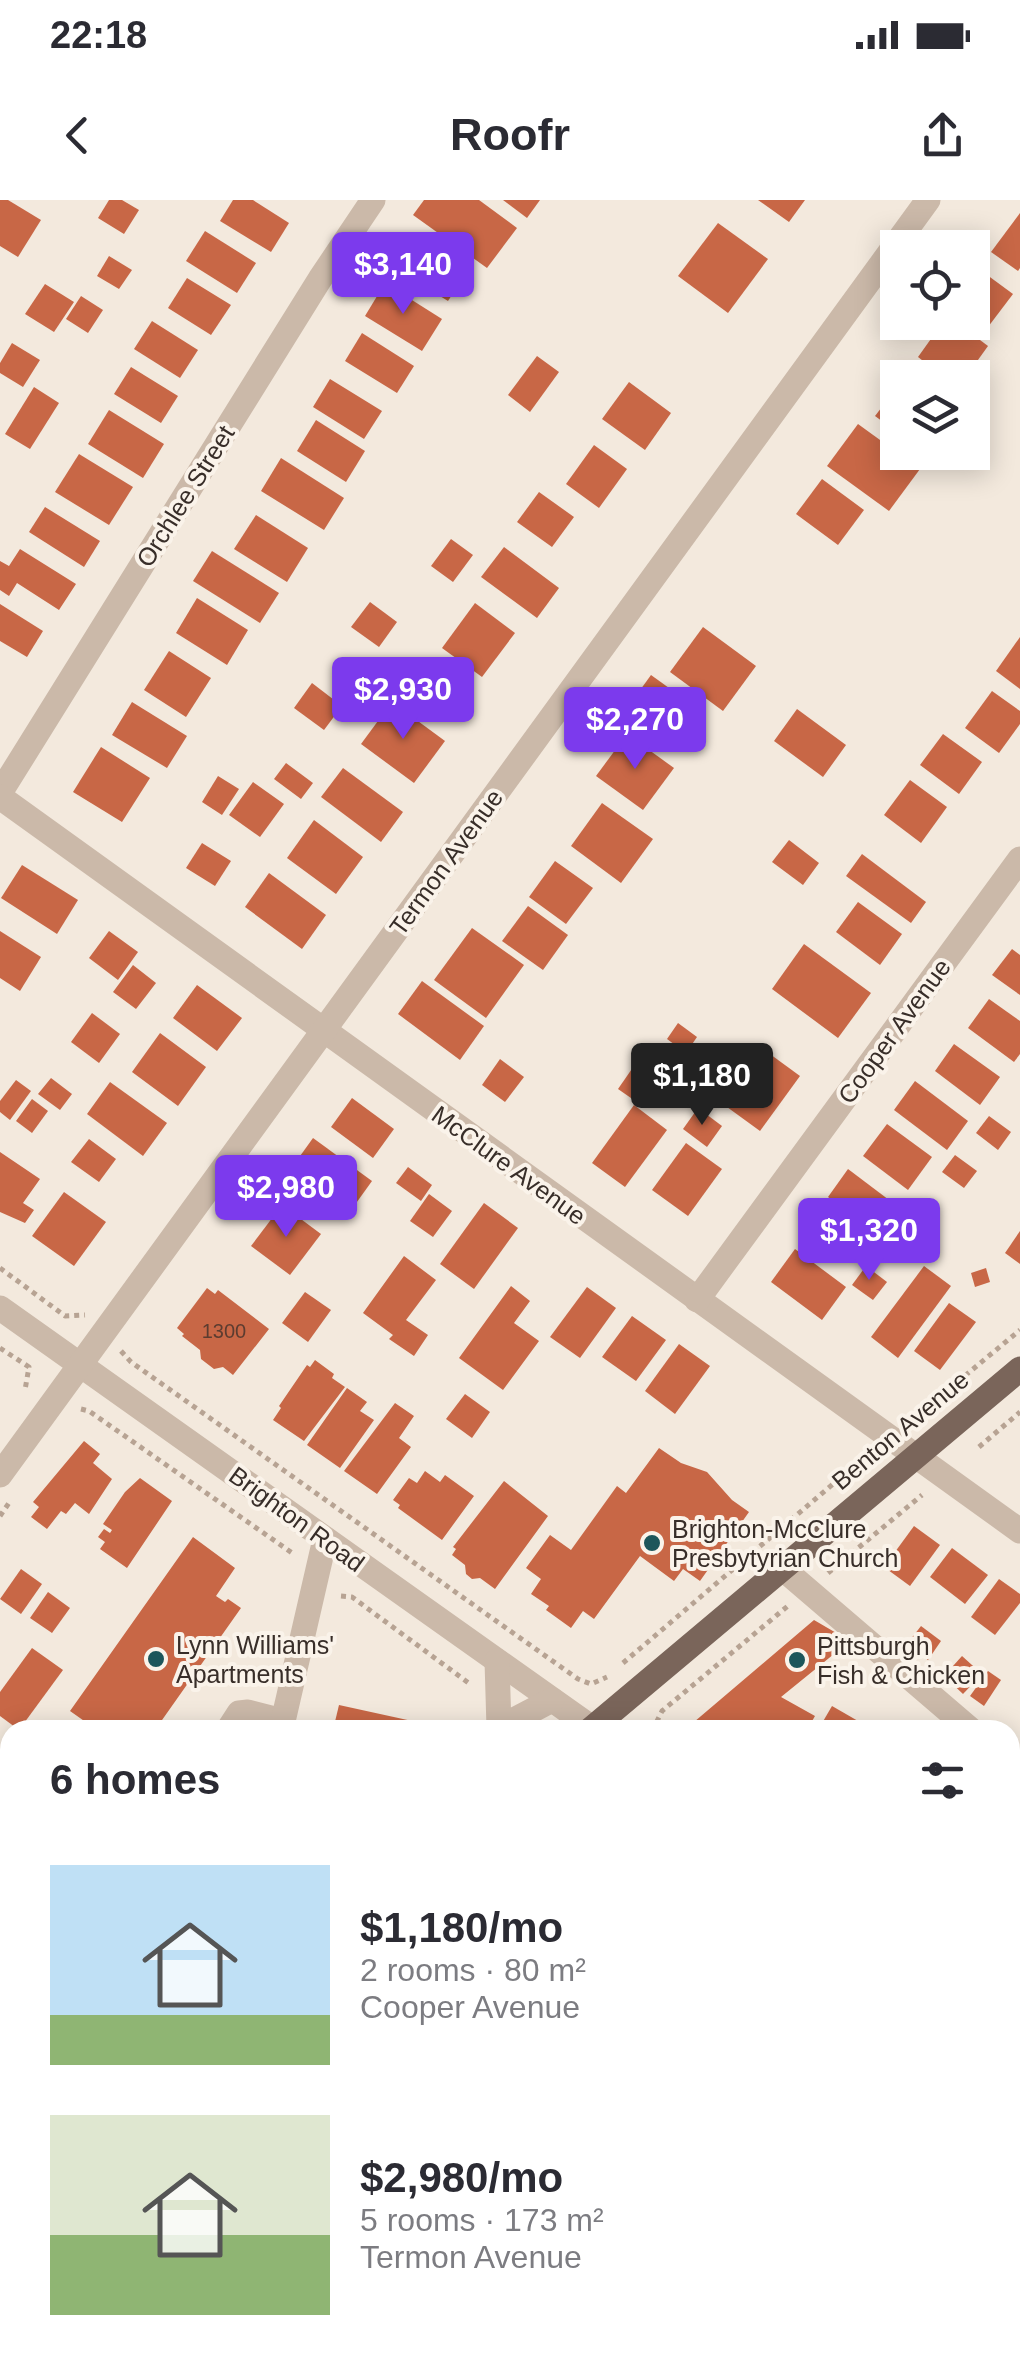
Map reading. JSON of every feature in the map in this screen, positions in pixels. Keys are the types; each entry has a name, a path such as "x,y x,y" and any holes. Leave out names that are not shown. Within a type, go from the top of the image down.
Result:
{"main road":[{"name":"Benton Avenue","path":"603,1720 1020,1369"}],"street":[{"name":"Orchlee Street","path":"0,795 373,200"},
{"name":"Termon Avenue","path":"0,1475 928,200"},
{"name":"McClure Avenue","path":"0,795 1020,1530"},
{"name":"Cooper Avenue","path":"697,1300 1020,859"},
{"name":"Brighton Road","path":"0,1308 580,1720"},
{"path":"283,1720 326,1539"},
{"path":"782,1568 959,1720"},
{"path":"497,1661 499,1720"},
{"path":"514,1720 552,1700"},
{"path":"234,1720 239,1713 248,1712 267,1720"}],"path":[{"path":"0,1268 65,1316 84,1313"},
{"path":"919,1414 1020,1330"},
{"path":"0,1348 29,1367 29,1380"},
{"path":"120,1350 146,1373 578,1679 591,1684 603,1680 868,1454"},
{"path":"71,1414 81,1409 90,1411 301,1559"},
{"path":"978,1446 1020,1412"},
{"path":"659,1720 662,1711 922,1495"},
{"path":"336,1600 342,1594 352,1597 498,1704"}],"building":[{"path":"0,200 8,200 41,220 18,257 0,246"},
{"path":"109,200 122,200 139,210 124,234 98,218"},
{"path":"233,200 253,200 289,223 271,252 220,221"},
{"path":"424,200 479,200 517,228 487,268 413,215"},
{"path":"503,200 540,200 527,218"},
{"path":"758,200 805,200 789,222"},
{"path":"1020,213 1020,268 1018,271 991,252"},
{"path":"718,223 768,259 728,313 678,276"},
{"path":"205,231 256,263 237,293 186,261"},
{"path":"429,245 468,270 448,301 409,277"},
{"path":"109,256 132,270 119,289 97,276"},
{"path":"990,277 1013,294 990,324"},
{"path":"187,278 231,305 211,335 168,308"},
{"path":"385,283 442,319 422,351 365,316"},
{"path":"45,284 74,302 54,332 25,314"},
{"path":"81,296 103,310 88,333 66,319"},
{"path":"152,321 198,350 180,378 134,349"},
{"path":"362,333 414,366 397,393 345,361"},
{"path":"930,340 980,340 988,346 978,360 918,357"},
{"path":"12,343 40,360 23,387 0,373 0,363"},
{"path":"537,356 559,372 530,412 508,395"},
{"path":"131,367 178,396 161,423 114,394"},
{"path":"330,379 382,411 364,439 313,407"},
{"path":"629,382 671,413 645,450 602,419"},
{"path":"34,387 59,403 30,449 5,434"},
{"path":"109,410 164,444 143,478 88,444"},
{"path":"316,420 365,451 346,482 297,451"},
{"path":"858,424 880,440 880,470 919,470 889,511 827,466"},
{"path":"594,445 627,469 599,508 566,484"},
{"path":"79,454 133,487 109,525 55,492"},
{"path":"281,458 344,498 324,530 261,491"},
{"path":"822,479 864,510 838,545 796,514"},
{"path":"539,492 574,517 552,547 517,522"},
{"path":"45,507 100,541 84,567 29,532"},
{"path":"256,515 308,548 287,582 234,549"},
{"path":"451,539 473,555 453,582 431,566"},
{"path":"504,547 559,588 537,618 481,577"},
{"path":"20,549 76,584 59,610 17,583 9,596 0,590 0,561 9,566"},
{"path":"212,551 279,593 260,623 193,581"},
{"path":"197,598 248,630 227,665 176,633"},
{"path":"370,602 397,622 379,647 351,627"},
{"path":"475,603 515,633 482,677 442,648"},
{"path":"0,604 43,631 27,657 0,641"},
{"path":"703,627 756,666 723,711 670,672"},
{"path":"1020,637 1020,689 996,671"},
{"path":"169,651 211,678 186,717 144,690"},
{"path":"651,675 701,711 675,747 625,711"},
{"path":"312,683 342,706 324,730 294,708"},
{"path":"992,691 1020,711 1020,724 999,753 965,728"},
{"path":"132,702 187,736 167,768 112,735"},
{"path":"392,702 445,741 414,783 361,744"},
{"path":"797,709 846,745 823,777 774,741"},
{"path":"627,734 674,768 643,810 596,776"},
{"path":"943,734 982,762 959,794 920,765"},
{"path":"101,747 150,778 122,822 73,792"},
{"path":"286,763 313,783 301,799 274,779"},
{"path":"343,768 403,812 381,842 321,797"},
{"path":"218,776 239,789 222,815 202,802"},
{"path":"910,780 947,807 921,843 884,815"},
{"path":"253,782 284,804 260,837 229,815"},
{"path":"602,803 653,839 621,883 571,846"},
{"path":"314,820 363,857 336,894 287,858"},
{"path":"789,840 819,863 803,885 772,862"},
{"path":"202,843 231,861 215,886 186,868"},
{"path":"862,854 926,902 911,923 846,876"},
{"path":"555,861 593,888 566,924 529,897"},
{"path":"22,865 78,900 57,934 1,898"},
{"path":"269,873 326,915 302,949 245,907"},
{"path":"858,902 902,934 880,965 836,932"},
{"path":"528,906 568,935 543,970 502,941"},
{"path":"472,928 524,965 486,1018 434,980"},
{"path":"0,931 41,957 20,991 0,978"},
{"path":"109,931 138,952 118,980 89,958"},
{"path":"804,944 871,993 838,1038 772,989"},
{"path":"1012,949 1020,955 1020,995 992,975"},
{"path":"133,965 156,983 136,1009 113,992"},
{"path":"422,981 484,1026 460,1060 398,1014"},
{"path":"197,985 242,1018 217,1051 173,1018"},
{"path":"989,999 1020,1021 1020,1054 1014,1062 968,1028"},
{"path":"92,1013 120,1034 99,1063 71,1042"},
{"path":"678,1023 697,1037 686,1053 667,1039"},
{"path":"160,1033 206,1067 178,1106 132,1072"},
{"path":"756,1044 800,1076 760,1131 716,1099"},
{"path":"954,1044 1000,1077 980,1105 935,1071"},
{"path":"645,1050 668,1066 641,1105 618,1089"},
{"path":"500,1059 524,1077 505,1102 482,1085"},
{"path":"51,1078 72,1094 60,1110 38,1094"},
{"path":"16,1080 31,1091 10,1120 0,1112 0,1101"},
{"path":"915,1081 968,1121 947,1150 894,1110"},
{"path":"110,1082 167,1123 143,1156 87,1114"},
{"path":"352,1098 394,1129 373,1158 331,1127"},
{"path":"32,1099 48,1111 32,1133 16,1121"},
{"path":"634,1105 667,1130 625,1187 592,1163"},
{"path":"698,1108 722,1126 707,1147 683,1129"},
{"path":"989,1116 1011,1132 998,1150 976,1133"},
{"path":"887,1124 932,1157 908,1190 863,1156"},
{"path":"313,1138 372,1181 349,1213 290,1170"},
{"path":"89,1139 116,1159 99,1182 71,1162"},
{"path":"686,1143 722,1169 688,1216 652,1190"},
{"path":"0,1152 40,1179 23,1203 34,1210 25,1223 0,1212"},
{"path":"955,1155 977,1171 964,1188 942,1172"},
{"path":"408,1167 432,1185 421,1201 396,1183"},
{"path":"848,1169 897,1206 877,1233 828,1197"},
{"path":"64,1192 106,1222 74,1266 32,1236"},
{"path":"429,1194 452,1211 433,1237 410,1221"},
{"path":"484,1203 518,1228 474,1289 440,1264"},
{"path":"282,1205 321,1234 290,1275 251,1246"},
{"path":"1020,1231 1020,1264 1005,1253"},
{"path":"795,1249 846,1287 822,1320 771,1282"},
{"path":"404,1256 436,1280 406,1320 428,1335 414,1356 389,1339 393,1335 363,1313"},
{"path":"866,1266 887,1282 873,1300 852,1285"},
{"path":"924,1266 951,1286 898,1358 871,1337"},
{"path":"986,1268 990,1282 975,1287 971,1273"},
{"path":"511,1286 530,1301 514,1323 539,1341 503,1390 459,1358"},
{"path":"587,1287 616,1308 580,1358 550,1337"},
{"path":"207,1288 215,1294 218,1290 269,1329 233,1375 223,1367 214,1369 201,1359 200,1350 177,1328"},
{"path":"305,1292 331,1310 308,1342 282,1323"},
{"path":"949,1303 976,1322 940,1370 914,1351"},
{"path":"632,1316 666,1340 636,1381 602,1357"},
{"path":"679,1344 710,1366 675,1414 645,1391"},
{"path":"315,1360 345,1387 304,1441 273,1420 307,1365 310,1367"},
{"path":"347,1388 367,1402 360,1411 374,1420 340,1468 307,1445"},
{"path":"465,1394 490,1412 472,1438 446,1419"},
{"path":"395,1403 414,1416 399,1438 411,1447 377,1494 344,1471"},
{"path":"84,1441 100,1454 93,1463 112,1479 89,1514 75,1503 66,1514 61,1511 47,1529 31,1517 39,1507 33,1502"},
{"name":"Brighton-McClure Presbytyrian Church","path":"659,1448 681,1463 707,1472 732,1500 749,1512 700,1581 683,1569 674,1581 640,1556 594,1619 583,1611 571,1628 531,1594 541,1579 526,1568 550,1535 571,1550 617,1486 626,1493"},
{"path":"425,1471 440,1482 445,1475 474,1496 442,1540 398,1508 400,1505 393,1500 409,1478 417,1483"},
{"path":"140,1478 172,1501 127,1568 100,1549 105,1542 98,1537 104,1529 110,1533 112,1530 103,1524"},
{"path":"504,1481 548,1516 495,1589 480,1578 472,1579 466,1574 465,1565 452,1555 456,1549 453,1547"},
{"path":"914,1526 940,1545 910,1586 884,1567"},
{"name":"Lynn Williams' Apartments","path":"193,1537 235,1568 216,1596 241,1608 162,1720 83,1720 70,1711"},
{"path":"952,1548 988,1575 965,1604 930,1577"},
{"path":"21,1569 42,1584 21,1614 0,1599"},
{"path":"999,1579 1020,1594 1020,1603 995,1635 971,1617"},
{"path":"48,1592 70,1608 52,1633 30,1618"},
{"path":"814,1620 850,1641 781,1697 815,1716 813,1720 696,1720"},
{"path":"921,1626 941,1641 928,1660 907,1644"},
{"path":"32,1648 63,1670 26,1720 5,1720 0,1716 0,1692"},
{"path":"962,1656 982,1674 963,1694 944,1676"},
{"path":"988,1671 1001,1680 984,1706 970,1696"},
{"path":"339,1705 407,1720 335,1720"},
{"path":"832,1706 856,1720 824,1720"}],"place":[{"name":"Brighton-McClure Presbytyrian Church","path":"652,1543"},
{"name":"Lynn Williams' Apartments","path":"156,1659"},
{"name":"Pittsburgh Fish & Chicken","path":"797,1660"}]}
